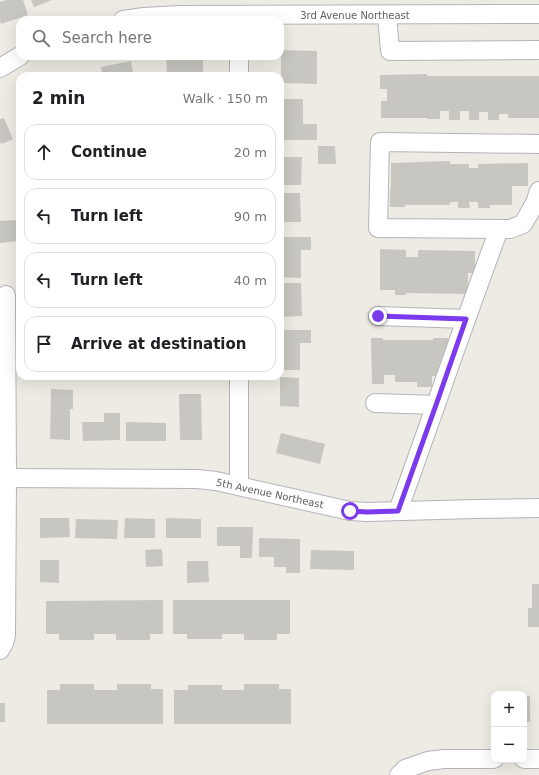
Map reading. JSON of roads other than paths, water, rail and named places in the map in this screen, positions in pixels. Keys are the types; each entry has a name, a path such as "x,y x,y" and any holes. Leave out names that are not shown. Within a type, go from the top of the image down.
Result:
{"street":[{"name":"3rd Avenue Northeast","path":"284,16 539,14"},
{"path":"387,15 390,51 539,50"},
{"name":"3rd Avenue Northeast","path":"162,16 209,16"},
{"path":"0,68 16,58"},
{"path":"239,60 239,72"},
{"path":"539,144 380,142 378,228 510,229 523,224 535,204 539,191"},
{"path":"398,511 499,230"},
{"path":"0,650 6,635 4,478 6,295"},
{"path":"378,316 466,319"},
{"path":"239,380 239,486"},
{"path":"375,404 436,405"},
{"name":"5th Avenue Northeast","path":"4,478 196,479 216,481 350,511 367,512 475,508 539,508"},
{"path":"399,775 405,768 434,760 444,759 492,764"},
{"path":"527,759 539,759"}]}
